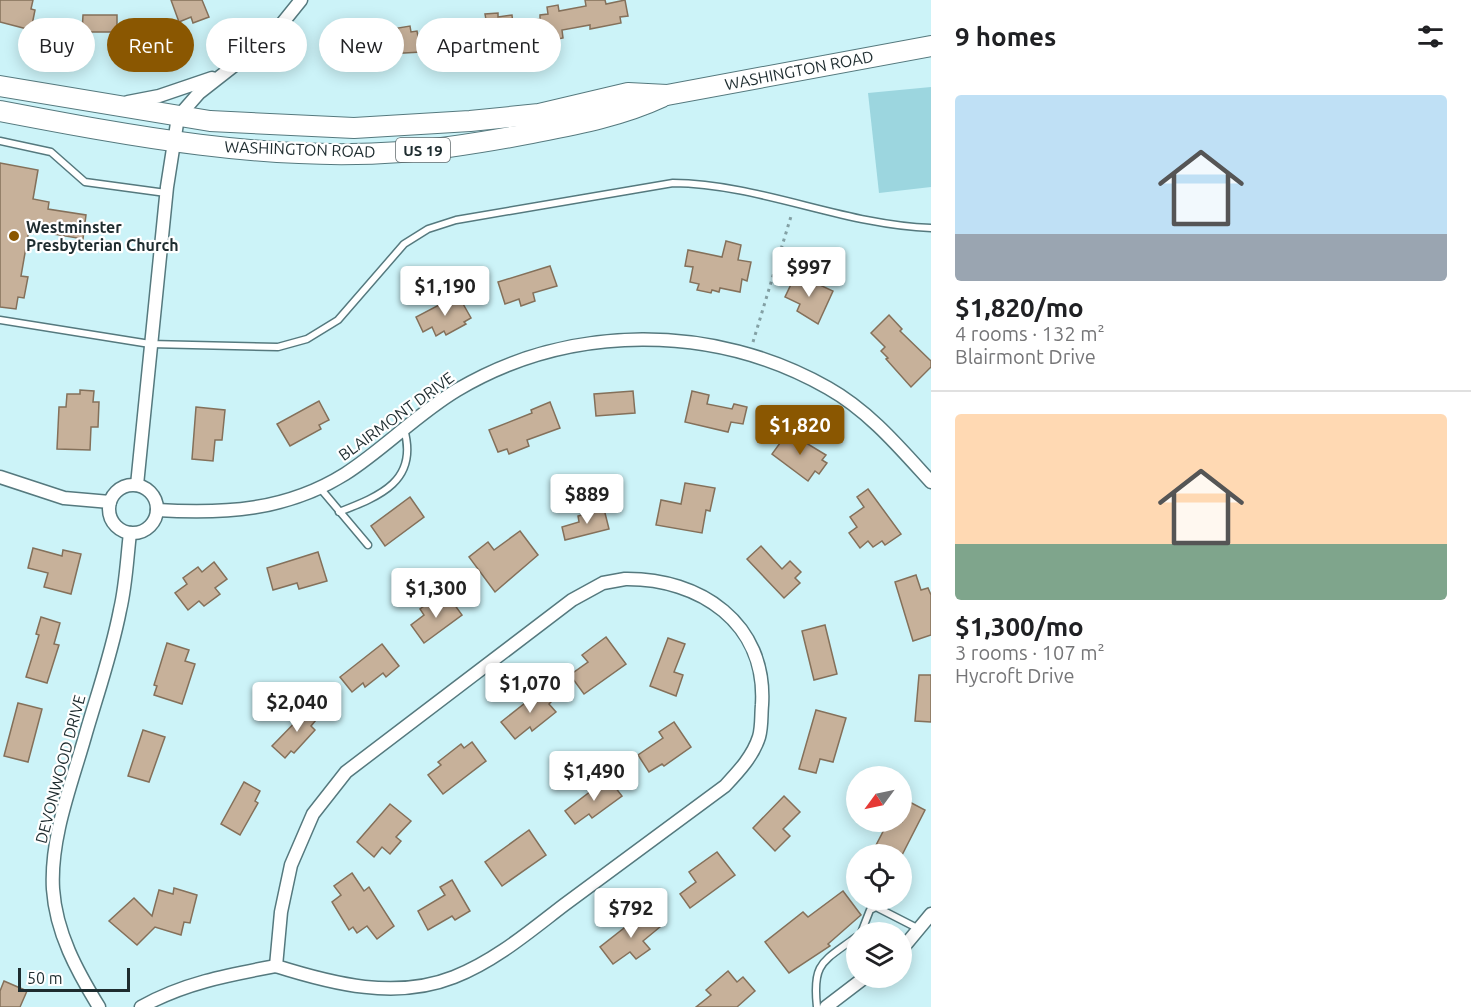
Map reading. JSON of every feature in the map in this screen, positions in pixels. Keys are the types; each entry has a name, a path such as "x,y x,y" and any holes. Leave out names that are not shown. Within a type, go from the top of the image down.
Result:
{"main road":[{"name":"WASHINGTON ROAD","path":"0,86 178,117 252,124 354,128 459,122 539,114 627,93 667,95 931,46"},
{"name":"WASHINGTON ROAD","path":"0,111 172,140 264,151 400,152 477,144 628,113 667,95"}],"street":[{"path":"137,485 172,140 178,117 198,93 272,36 301,0"},
{"path":"110,105 159,96 225,74"},
{"name":"BLAIRMONT DRIVE","path":"158,510 218,513 243,511 269,506 320,488 345,474 404,428 457,391 514,362 589,342 640,338 749,353 828,388 879,425 931,482"},
{"path":"0,477 64,498 110,502"},
{"path":"137,485 154,497 158,510 152,525 145,530 130,533 115,525 109,510 110,502 124,487 137,485"},
{"name":"DEVONWOOD DRIVE","path":"99,1007 79,973 62,935 53,890 54,854 115,633 130,533"},
{"path":"141,1007 167,992 207,979 276,966 332,983 365,988 409,987 453,978 498,955 725,786 747,762 760,736 762,696 760,672 753,649 739,626 713,601 677,584 650,579 625,579 603,583 572,600 346,772 339,780 313,814 291,865 281,912 276,966"},
{"path":"912,938 931,914"},
{"path":"826,1007 851,988"}],"lane":[{"path":"0,141 51,152 85,182 167,193"},
{"path":"0,320 150,344 260,348 297,343 338,320 395,252 428,229 456,220 673,183 705,183 895,227 931,228"},
{"path":"339,512 367,501 393,484 406,465 408,456 409,447 404,428"},
{"path":"320,488 368,545"},
{"path":"865,922 870,910 876,907 882,907 908,922"},
{"path":"912,924 920,929"},
{"path":"817,1007 816,973 824,961 846,944"}],"path":[{"path":"749,353 793,212"}],"shaded area":[{"path":"931,87 931,187 879,193 868,93"}],"building":[{"path":"0,0 33,0 31,9 35,10 33,18 18,18 18,27 0,22"},
{"path":"171,0 202,0 209,17 194,23 194,18 191,17 178,18"},
{"path":"585,0 605,0 606,4 625,0 628,16 620,17 621,23 590,29 590,25 562,30 563,38 561,38 561,18 540,18 540,15 548,14 547,7 558,5 559,11 586,6"},
{"path":"498,13 498,17 512,15 512,18 486,18 485,14"},
{"path":"83,15 117,15 117,18 107,18 107,32 95,32 95,18 83,18"},
{"path":"410,26 411,32 416,31 416,52 404,53 404,27"},
{"name":"Westminster Presbyterian Church","path":"0,163 38,170 33,199 49,202 48,209 86,215 83,239 29,230 21,276 28,277 24,298 18,297 16,309 0,307"},
{"path":"726,241 741,245 738,260 751,262 747,281 742,279 740,292 720,288 719,292 712,290 711,293 697,290 699,284 690,282 693,267 685,266 688,250 722,257"},
{"path":"550,266 557,286 533,293 535,301 521,306 519,299 505,304 498,282"},
{"path":"796,274 833,291 818,324 797,311 800,304 785,297"},
{"path":"458,295 471,318 464,322 466,324 446,335 444,331 436,336 432,327 423,332 416,317"},
{"path":"889,315 902,329 900,331 931,361 931,367 911,387 886,359 888,358 881,351 885,347 871,333"},
{"path":"80,390 94,391 93,402 99,402 98,427 91,427 90,450 57,449 59,407 66,407 67,394 80,394"},
{"path":"633,391 635,413 596,416 594,394"},
{"path":"692,391 709,395 707,404 732,409 734,404 747,407 743,424 731,422 728,432 685,422"},
{"path":"319,401 329,420 319,425 321,429 290,446 277,424"},
{"path":"550,402 560,428 527,440 529,446 509,454 507,449 498,452 489,430 532,413 531,410"},
{"path":"196,407 225,410 222,440 215,440 213,461 192,459"},
{"path":"788,432 826,455 822,460 827,463 819,474 815,471 808,481 772,454"},
{"path":"685,483 715,488 710,511 706,510 702,533 656,525 661,500 681,504"},
{"path":"868,489 901,534 885,545 882,541 873,547 868,541 860,548 849,533 857,527 850,517 864,507 857,497"},
{"path":"410,497 424,517 385,546 371,526"},
{"path":"604,509 609,529 565,540 562,527 579,522 578,516"},
{"path":"520,531 538,555 495,592 469,557 488,542 494,550"},
{"path":"761,546 782,569 790,561 801,572 795,578 800,583 784,598 747,559"},
{"path":"33,548 62,556 63,550 81,554 71,594 44,587 48,573 28,568"},
{"path":"318,552 327,581 299,589 297,583 273,590 267,568"},
{"path":"214,562 227,579 215,588 220,594 204,606 199,601 188,610 175,593 187,584 183,578 198,567 202,572"},
{"path":"916,575 921,590 928,588 931,595 931,635 913,641 895,582"},
{"path":"449,597 462,615 424,643 411,625 424,615 420,609 431,601 436,607"},
{"path":"41,617 60,623 54,644 59,645 47,683 26,677 39,635 36,634"},
{"path":"825,625 837,674 814,680 802,631"},
{"path":"606,637 626,664 584,694 570,675 588,662 582,655"},
{"path":"668,638 685,644 674,672 683,675 676,696 650,686"},
{"path":"167,643 189,650 185,661 195,664 182,704 154,695 157,686 154,685"},
{"path":"382,644 399,666 386,677 383,673 365,687 363,683 352,692 340,677"},
{"path":"919,675 931,675 931,722 915,721"},
{"path":"544,688 553,700 549,704 556,712 532,731 530,727 515,739 501,722"},
{"path":"18,703 42,709 28,762 4,756"},
{"path":"312,705 321,714 311,726 315,730 294,753 291,751 285,758 272,746"},
{"path":"816,710 846,718 833,762 820,759 816,773 799,769"},
{"path":"674,722 691,747 664,766 662,764 649,772 638,755 663,738 659,732"},
{"path":"143,730 165,737 149,782 128,776"},
{"path":"472,742 486,761 443,794 428,775 441,765 438,762 461,744 464,748"},
{"path":"608,778 622,796 592,818 589,814 575,824 565,811"},
{"path":"244,782 260,791 255,801 258,803 240,835 221,824"},
{"path":"784,796 800,812 783,829 790,836 775,851 753,828"},
{"path":"912,803 925,810 908,844 877,844 883,832 912,832"},
{"path":"390,804 411,821 396,837 401,841 390,854 382,847 374,857 357,842"},
{"path":"529,830 546,855 502,886 485,862"},
{"path":"717,852 735,875 690,908 680,894 696,882 689,872"},
{"path":"352,873 364,891 369,887 394,926 377,939 367,926 357,933 353,927 349,930 332,902 341,895 334,886"},
{"path":"452,880 470,911 455,920 452,916 428,930 418,911 445,895 440,887"},
{"path":"174,888 197,895 190,923 184,922 181,935 155,927 137,945 109,921 134,898 152,916 159,890 173,894"},
{"path":"843,891 846,895 846,910 857,910 861,915 853,922 846,922 846,928 828,944 830,946 789,973 765,942 803,912 808,917"},
{"path":"647,910 660,927 643,941 650,949 636,959 630,952 613,964 600,947"},
{"path":"728,971 737,982 743,977 755,991 737,1007 696,1007 711,995 706,990"},
{"path":"4,981 27,991 20,1007 0,1007 0,991"}],"place":[{"name":"Westminster Presbyterian Church","path":"14,236"}]}
